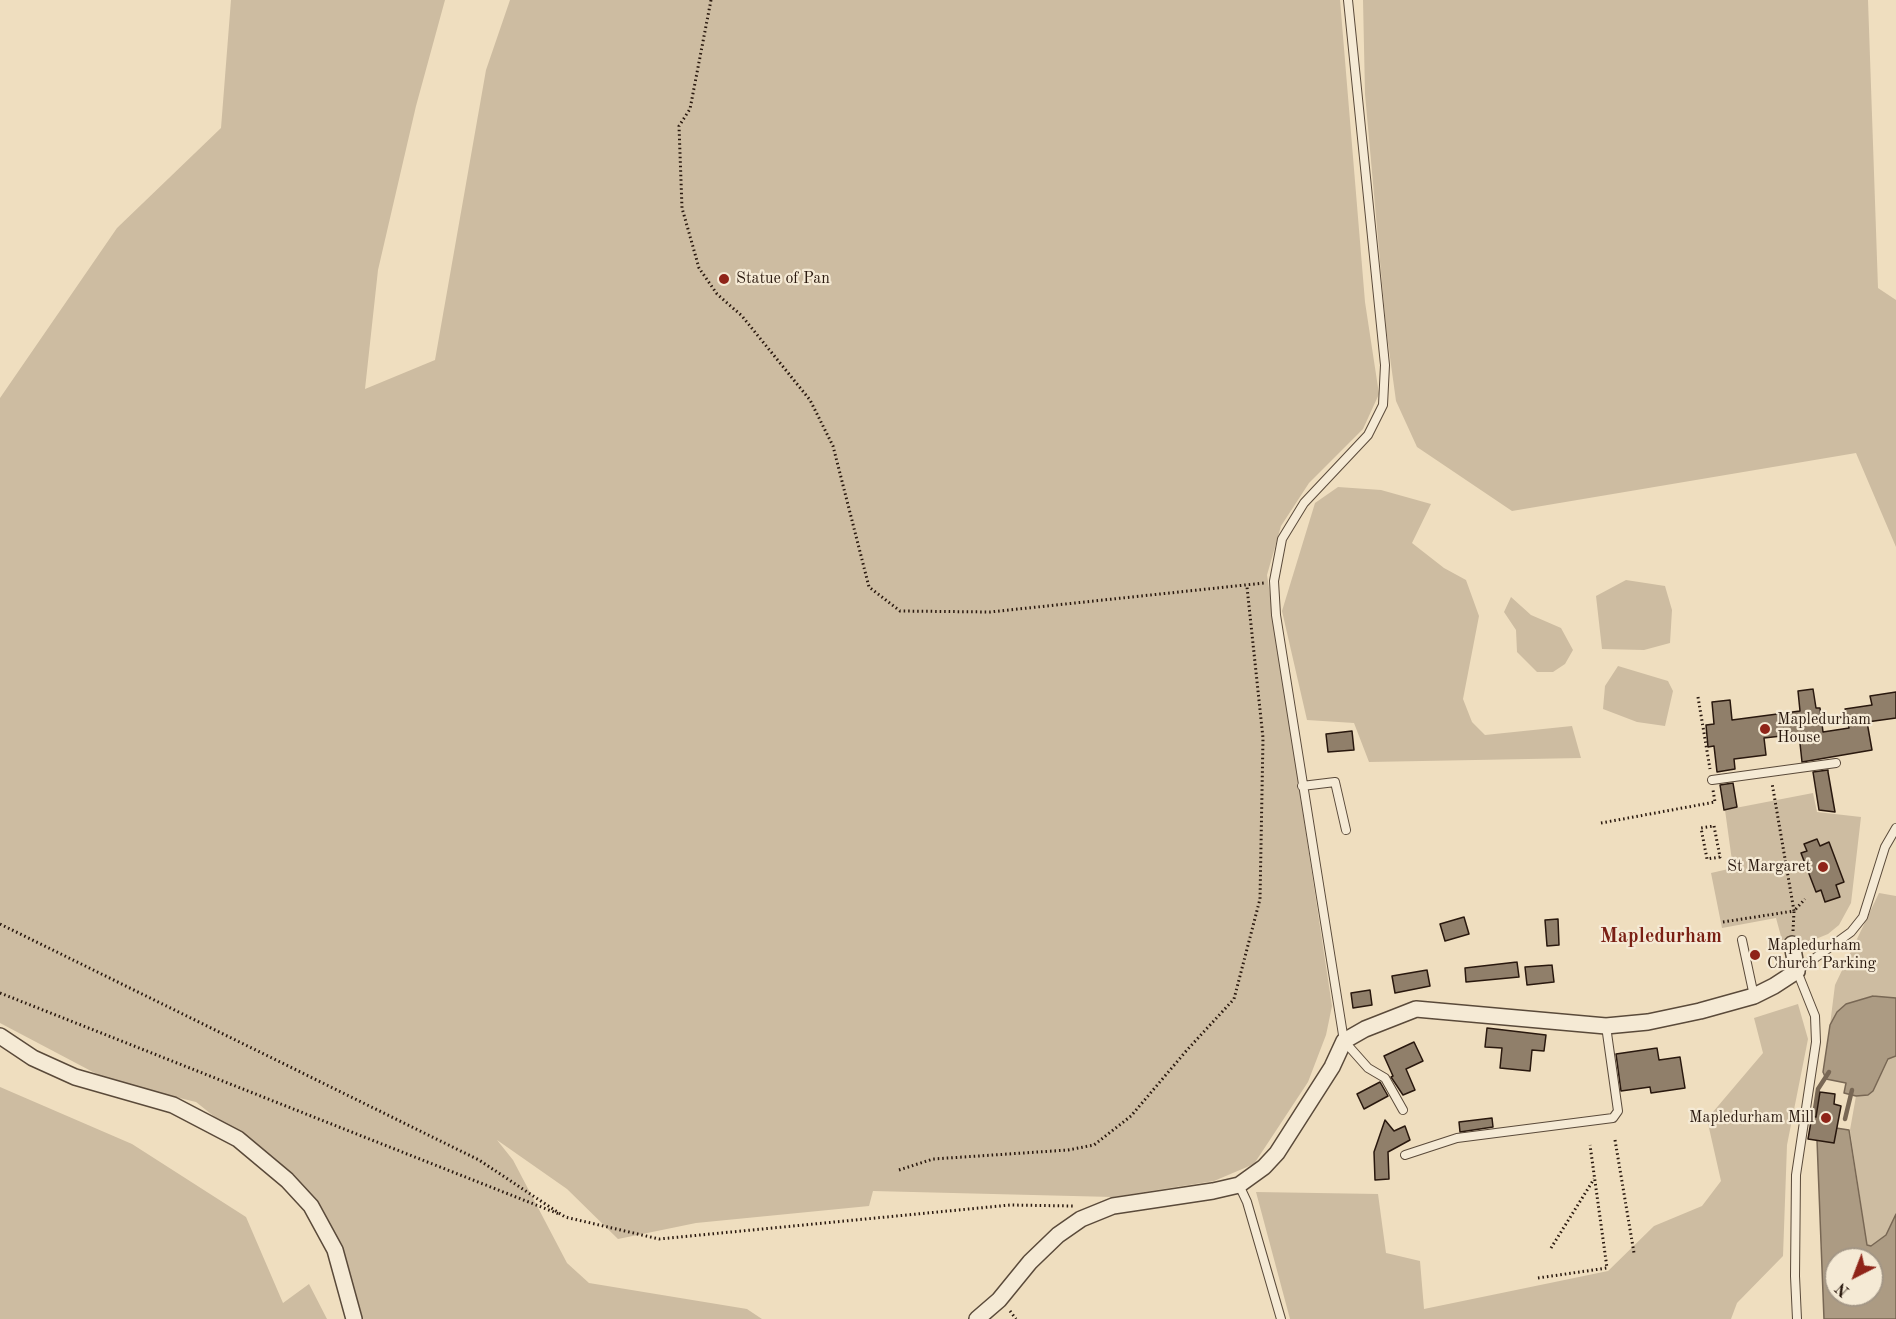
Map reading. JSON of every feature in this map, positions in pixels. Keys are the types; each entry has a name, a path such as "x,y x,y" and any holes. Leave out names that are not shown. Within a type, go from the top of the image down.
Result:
{"street":[{"path":"977,1319 999,1300 1030,1262 1058,1235 1081,1219 1113,1206 1239,1185 1264,1167 1277,1154 1332,1068 1344,1041 1365,1029 1416,1009 1606,1026 1669,1017 1754,996 1797,971 1792,944"},
{"path":"0,1036 33,1058 75,1077 173,1105 238,1139 286,1180 311,1206 335,1250 354,1319"}],"lane":[{"path":"1348,0 1385,365 1383,405 1368,435 1298,512 1282,539 1274,581 1276,615 1302,786 1344,1041 1368,1068 1385,1078 1403,1110"},
{"path":"1712,780 1836,763"},
{"path":"1302,786 1335,782 1346,830"},
{"path":"1797,1319 1796,1175 1816,1042 1815,1016 1797,971 1851,932 1863,916 1885,847 1896,828"},
{"path":"1742,940 1754,996"},
{"path":"1405,1155 1457,1138 1613,1118 1618,1111 1606,1026"},
{"path":"1239,1185 1247,1202 1281,1319"}],"path":[{"path":"711,0 690,109 679,126 685,218 699,268 717,294 742,316 810,400 833,446 869,587 900,611 990,612 1248,586 1274,581"},
{"path":"899,1170 933,1159 1068,1150 1094,1144 1131,1116 1234,999 1260,899 1263,738 1248,586"},
{"path":"1601,823 1715,802 1698,697"},
{"path":"1770,772 1794,911 1792,944"},
{"path":"1714,826 1720,857 1707,859 1701,828 1714,826"},
{"path":"1723,922 1794,911 1805,898"},
{"path":"0,924 479,1160 565,1216"},
{"path":"0,993 565,1216 659,1239 1010,1204 1083,1206"},
{"path":"1615,1140 1634,1253"},
{"path":"1538,1278 1607,1268 1590,1145"},
{"path":"1551,1248 1594,1177"}],"shaded area":[{"path":"231,0 445,0 416,106 378,270 365,389 435,360 486,70 510,0 1340,0 1365,302 1379,394 1363,429 1309,483 1281,526 1267,575 1332,1006 1326,1035 1308,1082 1254,1164 1214,1181 1113,1197 873,1191 869,1206 696,1223 618,1239 567,1189 497,1140 513,1160 567,1263 589,1283 747,1309 762,1319 362,1319 339,1246 310,1193 196,1102 110,1081 0,1023 0,398 117,228 221,128"},
{"path":"1363,0 1868,0 1878,288 1896,300 1896,547 1856,453 1512,511 1417,447 1396,401 1386,328 1365,94"},
{"path":"1338,487 1381,490 1431,504 1412,543 1444,568 1466,580 1479,616 1463,699 1472,722 1485,735 1572,726 1581,758 1369,762 1354,723 1307,720 1282,611 1315,503"},
{"path":"1626,580 1665,586 1672,610 1670,643 1644,650 1602,649 1596,596"},
{"path":"1511,597 1531,615 1561,628 1573,650 1565,664 1553,672 1537,672 1517,652 1516,630 1504,612"},
{"path":"1618,666 1668,681 1673,691 1665,726 1637,722 1603,709 1605,686"},
{"path":"1813,793 1817,812 1861,817 1851,903 1839,925 1828,934 1806,943 1792,944 1782,940 1776,918 1722,928 1711,873 1733,868 1725,810"},
{"path":"1879,893 1896,896 1896,998 1873,996 1846,1004 1830,1025 1835,985"},
{"path":"1873,996 1896,998 1896,1056 1888,1059 1873,1091 1868,1095 1856,1096 1844,1093 1846,1083 1826,1079 1823,1072 1830,1025 1837,1012 1846,1004"},
{"path":"1798,1004 1808,1039 1787,1145 1783,1256 1737,1303 1731,1319 1290,1319 1256,1192 1378,1194 1386,1253 1420,1261 1424,1309 1608,1271 1654,1226 1702,1206 1721,1181 1707,1119 1763,1053 1754,1018"},
{"path":"1896,1056 1896,1214 1886,1235 1871,1246 1867,1245 1850,1130 1856,1096 1868,1095 1873,1091 1889,1059"},
{"path":"0,1087 132,1144 246,1217 283,1303 309,1284 327,1319 0,1319"},
{"path":"1836,1128 1849,1130 1867,1245 1871,1246 1886,1235 1896,1214 1896,1319 1824,1319 1817,1140"}],"building":[{"name":"Mapledurham House","path":"1813,689 1816,708 1820,708 1823,732 1849,728 1845,709 1872,705 1870,696 1896,692 1896,718 1867,722 1872,750 1802,762 1799,734 1764,738 1766,755 1734,759 1735,769 1717,772 1714,746 1708,747 1706,725 1714,724 1712,702 1730,700 1732,720 1800,711 1798,691"},
{"path":"1352,731 1354,750 1328,752 1326,734"},
{"path":"1828,770 1835,812 1819,810 1813,772"},
{"path":"1733,783 1737,807 1724,810 1720,785"},
{"name":"St Margaret","path":"1817,839 1820,846 1829,842 1844,882 1836,885 1840,897 1825,902 1821,890 1816,892 1801,853 1807,851 1804,844"},
{"path":"1464,917 1469,934 1445,941 1440,924"},
{"path":"1558,919 1559,945 1547,946 1545,920"},
{"path":"1517,962 1519,977 1466,982 1465,968"},
{"path":"1552,965 1554,982 1527,985 1525,967"},
{"path":"1427,970 1430,986 1395,993 1392,976"},
{"path":"1370,990 1372,1005 1353,1008 1351,993"},
{"path":"1487,1028 1546,1035 1544,1051 1532,1050 1530,1071 1500,1068 1502,1048 1485,1047"},
{"path":"1414,1042 1423,1061 1406,1069 1415,1090 1403,1095 1391,1077 1393,1076 1384,1056"},
{"path":"1657,1048 1659,1060 1680,1057 1685,1088 1651,1093 1650,1087 1621,1091 1616,1054"},
{"path":"1380,1082 1388,1096 1364,1109 1357,1094"},
{"name":"Mapledurham Mill","path":"1820,1092 1835,1094 1834,1104 1841,1106 1834,1143 1808,1139 1812,1116 1816,1117"},
{"path":"1492,1118 1493,1127 1460,1132 1459,1122"},
{"path":"1385,1120 1394,1131 1405,1126 1410,1140 1388,1152 1389,1179 1375,1180 1374,1152"}],"waterway":[{"path":"1814,1116 1818,1089 1829,1072"},
{"path":"1845,1119 1852,1090"}],"place":[{"name":"Statue of Pan","path":"724,279"},
{"name":"Mapledurham House","path":"1765,729"},
{"name":"St Margaret","path":"1823,867"},
{"name":"Mapledurham Church Parking","path":"1755,955"},
{"name":"Mapledurham Mill","path":"1826,1118"}],"district":[{"name":"Mapledurham","path":"1661,937"}]}
